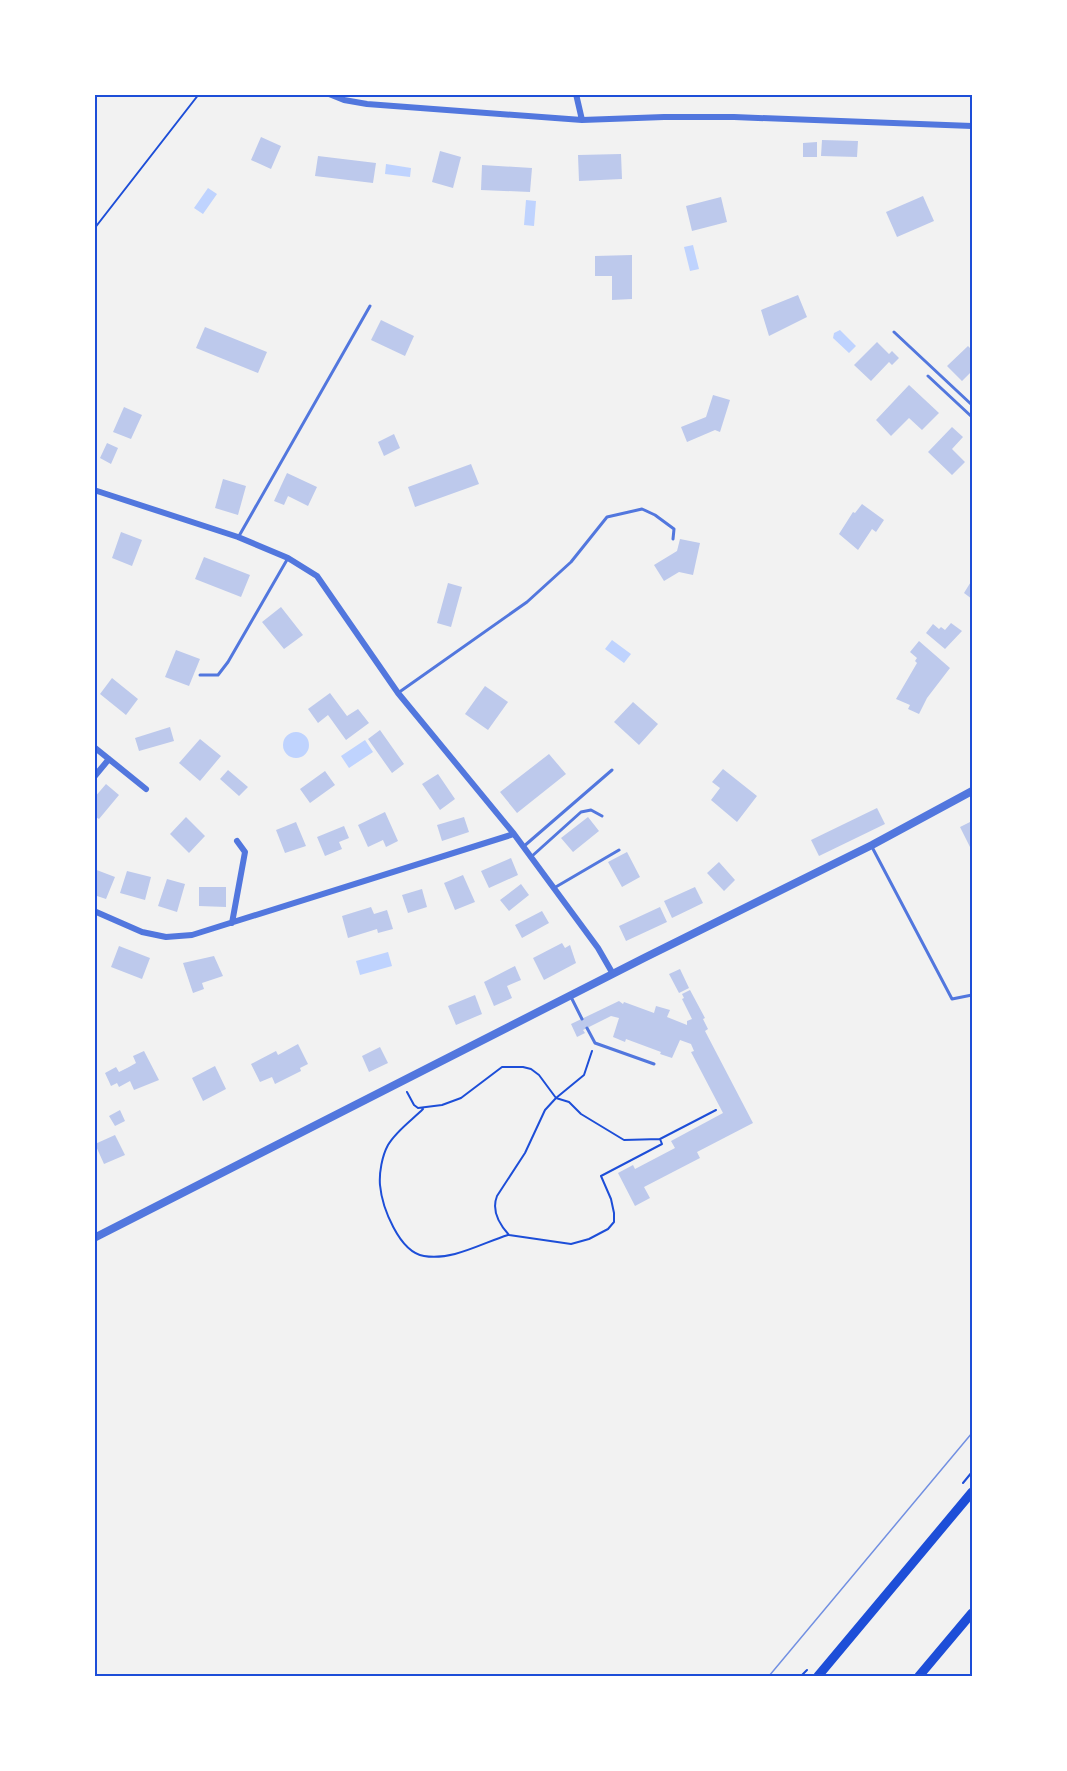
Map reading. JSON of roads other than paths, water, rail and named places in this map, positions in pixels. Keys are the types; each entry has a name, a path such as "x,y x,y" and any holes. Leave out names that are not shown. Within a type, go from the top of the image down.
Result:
{"main road":[{"path":"819,1677 972,1492"},
{"path":"919,1677 972,1612"}],"street":[{"path":"329,94 344,100 367,104 582,120 734,117 972,126"},
{"path":"576,94 582,120"},
{"path":"94,490 238,537 288,558 316,576 398,693 514,834 598,948 613,974"},
{"path":"94,747 146,789"},
{"path":"94,777 109,759"},
{"path":"94,1238 571,995 872,845 972,791"},
{"path":"94,911 142,932 166,937 192,935 514,834"},
{"path":"232,923 245,852 237,841"}],"lane":[{"path":"238,537 370,306"},
{"path":"894,332 972,405"},
{"path":"928,376 972,417"},
{"path":"398,693 527,602 571,562 607,518 642,510 655,515 674,529 673,539"},
{"path":"200,675 218,675 228,662 288,558"},
{"path":"523,847 612,770"},
{"path":"531,857 581,812 591,810 602,816"},
{"path":"872,845 951,999 972,995"},
{"path":"554,888 619,850"},
{"path":"571,995 582,1018"},
{"path":"587,1028 595,1043 654,1064"}],"water":[{"path":"386,164 411,168 410,177 385,174"},
{"path":"208,188 217,194 203,214 194,208"},
{"path":"526,200 536,201 534,226 524,225"},
{"path":"693,245 699,269 690,271 684,247"},
{"path":"840,330 856,346 849,353 833,338 834,333"},
{"path":"612,640 631,654 624,663 605,649"},
{"path":"296,732 305,736 309,745 305,754 296,758 287,754 283,745 287,736"},
{"path":"365,740 373,752 349,768 341,756"},
{"path":"388,952 392,966 360,975 356,961"}],"tram line":[{"path":"769,1676 972,1433"}]}
